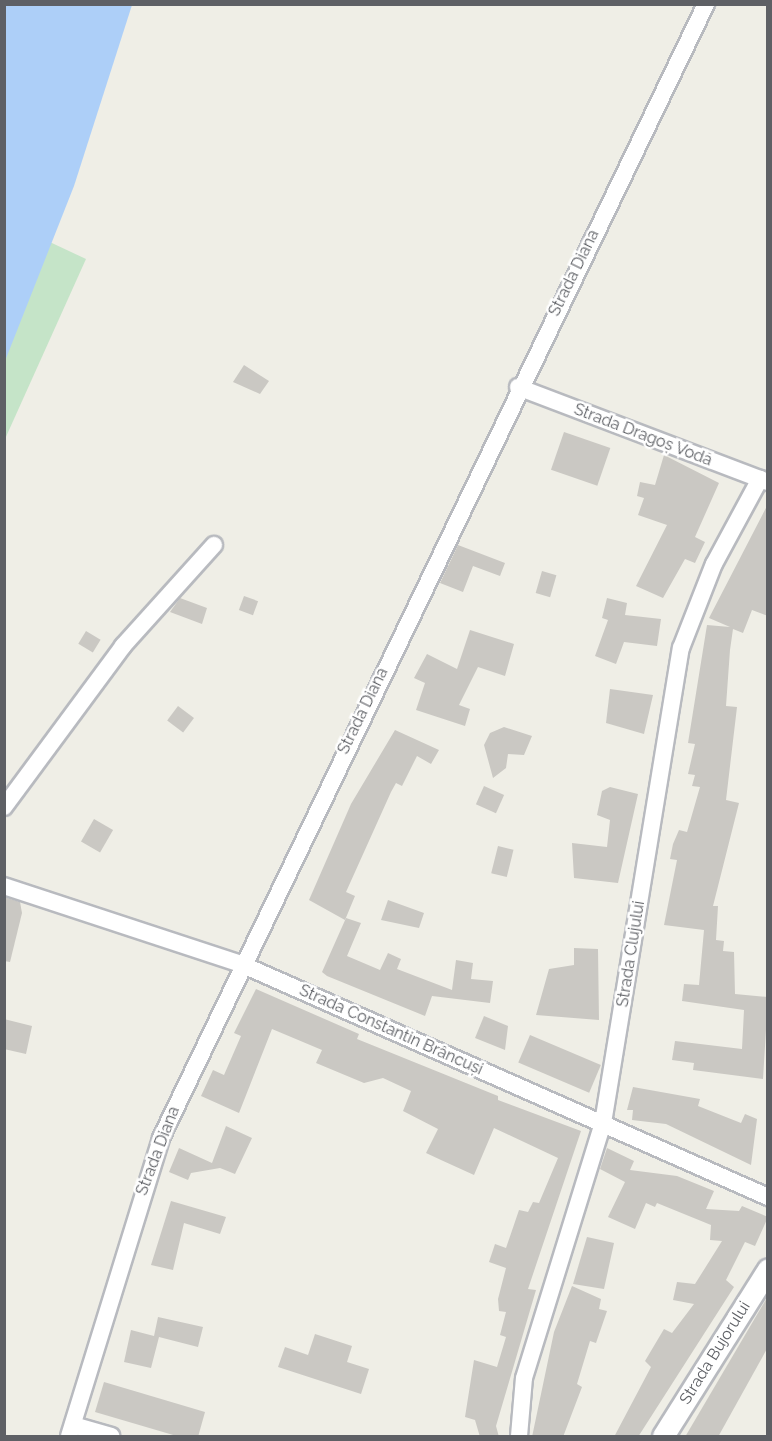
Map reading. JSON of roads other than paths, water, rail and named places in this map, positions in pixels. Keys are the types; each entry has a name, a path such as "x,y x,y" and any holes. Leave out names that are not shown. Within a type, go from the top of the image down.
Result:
{"street":[{"name":"Strada Diana","path":"71,1431 144,1185 241,964 705,4"},
{"name":"Strada Dragoș Vodă","path":"518,387 764,481"},
{"name":"Strada Clujului","path":"519,1437 524,1378 603,1123 681,648 714,564 764,481"},
{"path":"4,807 130,638 214,545"},
{"name":"Strada Constantin Brâncuși","path":"4,886 241,964 768,1197"},
{"name":"Strada Bujorului","path":"663,1437 768,1269"},
{"path":"71,1431 111,1437"}],"water":[{"path":"5,4 132,5 74,186 5,361"}]}
